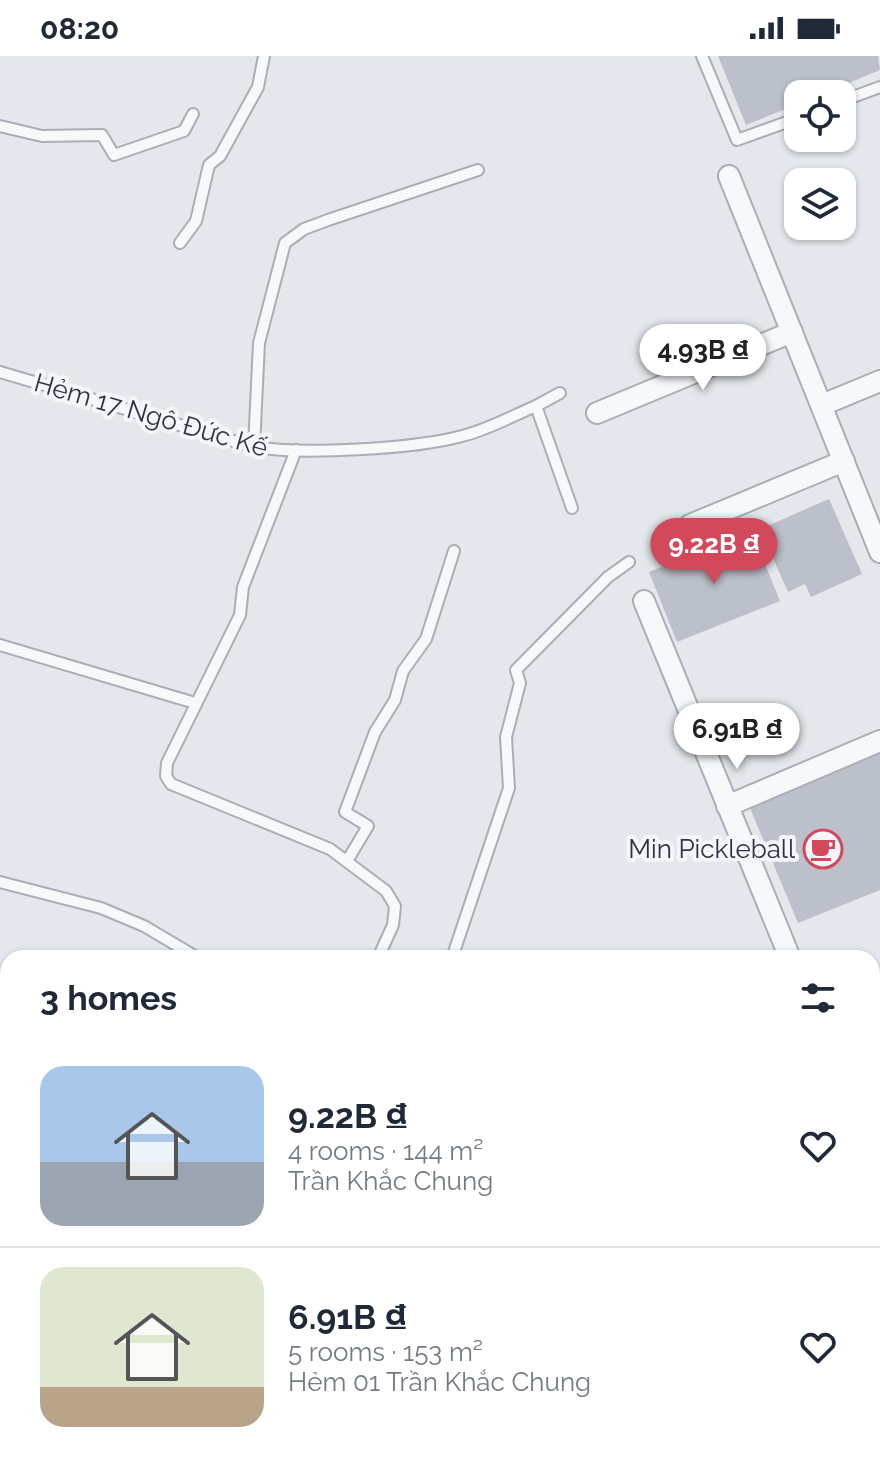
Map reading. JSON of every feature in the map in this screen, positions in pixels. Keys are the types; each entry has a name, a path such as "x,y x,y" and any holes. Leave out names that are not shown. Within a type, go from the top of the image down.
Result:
{"street":[{"path":"729,176 880,552"},
{"path":"597,413 792,332"},
{"path":"822,405 880,381"},
{"path":"690,525 844,461"},
{"path":"644,601 787,950"},
{"path":"727,806 880,741"}],"lane":[{"path":"180,243 196,221 209,165 220,156 258,87 264,56"},
{"path":"702,56 737,140 784,123"},
{"path":"856,96 880,87"},
{"path":"0,126 42,136 102,135 114,155 184,131 193,114"},
{"path":"254,447 259,343 285,243 304,229 478,170"},
{"name":"Hẻm 17 Ngô Đức Kế","path":"0,372 254,447 296,450 403,444 462,436 560,393"},
{"path":"536,406 572,508"},
{"path":"296,450 243,587 240,615 167,763 166,776 171,784 330,849 386,891 395,906 393,925 382,950"},
{"path":"347,861 368,826 345,812 375,732 395,700 403,671 426,639 454,551"},
{"path":"455,950 509,788 506,737 520,683 516,670 608,577 629,562"},
{"path":"0,645 195,703"},
{"path":"0,882 115,914 183,950"}],"building":[{"path":"718,56 878,56 880,70 856,80 784,80 784,110 746,125"},
{"path":"829,499 862,574 811,597 805,584 788,592 760,529"},
{"path":"751,530 780,601 677,642 649,572"},
{"name":"Min Pickleball","path":"880,752 880,890 798,923 750,808"}],"place":[{"name":"Min Pickleball","path":"823,849"}]}
